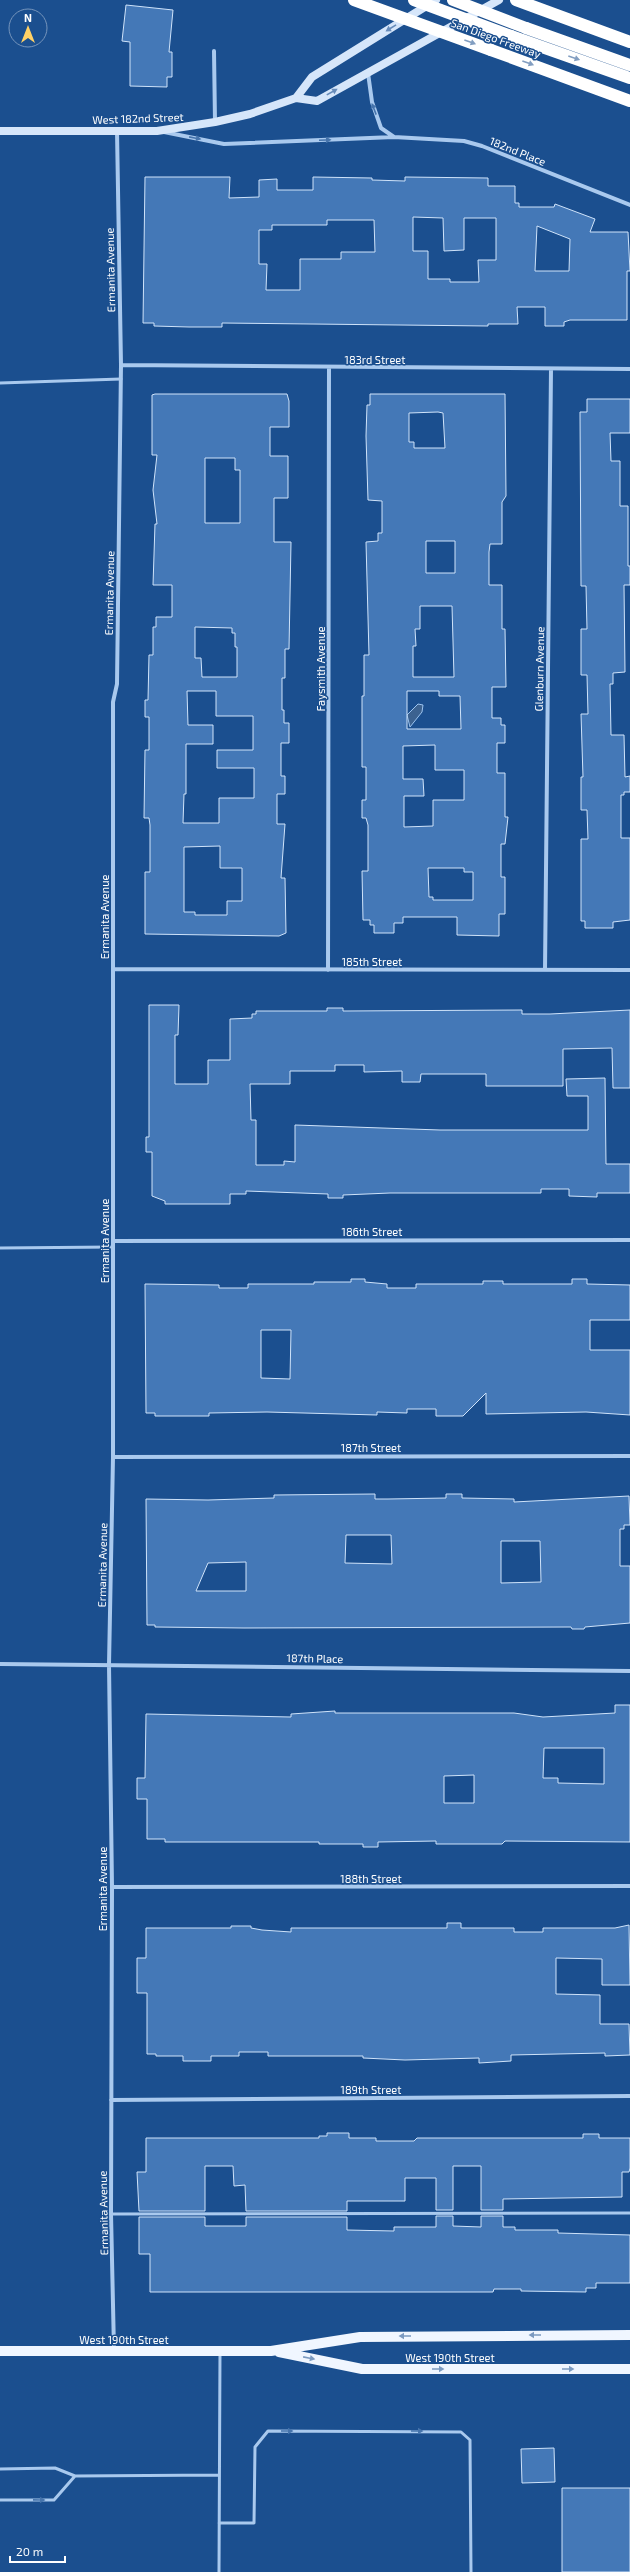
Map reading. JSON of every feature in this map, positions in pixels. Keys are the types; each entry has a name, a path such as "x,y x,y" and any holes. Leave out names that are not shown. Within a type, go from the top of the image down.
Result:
{"highway":[{"name":"San Diego Freeway","path":"354,0 630,101"},
{"path":"414,0 630,78"},
{"path":"453,0 630,65"},
{"path":"516,0 630,42"}],"main road":[{"path":"296,98 312,77 436,0"},
{"name":"West 182nd Street","path":"0,131 157,131 215,122 296,98 317,101 499,0"},
{"name":"West 190th Street","path":"0,2351 271,2350 360,2337 630,2335"},
{"name":"West 190th Street","path":"271,2350 362,2369 630,2369"}],"street":[{"path":"214,51 215,122"},
{"path":"368,73 372,102 381,128 394,137"},
{"name":"Ermanita Avenue","path":"114,2351 111,2214 112,1887 109,1665 113,1457 113,702 117,684 121,379 117,131"},
{"name":"182nd Place","path":"157,131 224,144 394,137 464,141 482,146 630,205"},
{"name":"183rd Street","path":"121,365 329,368 630,369"},
{"name":"Faysmith Avenue","path":"328,970 329,368"},
{"name":"Glenburn Avenue","path":"545,970 551,369"},
{"name":"185th Street","path":"113,969 630,970"},
{"name":"186th Street","path":"113,1241 630,1240"},
{"name":"187th Street","path":"113,1457 630,1456"},
{"name":"187th Place","path":"0,1664 630,1671"},
{"name":"188th Street","path":"112,1887 630,1886"},
{"name":"189th Street","path":"111,2100 630,2096"}],"lane":[{"path":"0,383 121,379"},
{"path":"0,1248 113,1247"},
{"path":"111,2214 630,2213"},
{"path":"219,2572 220,2350"},
{"path":"219,2523 254,2523 255,2447 268,2431 461,2432 470,2440 471,2572"},
{"path":"0,2469 55,2468 75,2476 219,2475"},
{"path":"0,2500 54,2500 75,2476"}],"water":[{"path":"418,704 423,705 422,712 410,727 407,715"}],"building":[{"path":"126,5 173,10 169,52 172,52 172,77 167,77 167,87 130,86 130,42 122,41"},
{"path":"145,177 230,177 229,198 259,197 259,180 277,179 277,190 313,190 313,177 372,178 372,180 405,181 405,177 488,178 488,186 515,186 515,203 519,203 519,207 554,207 555,204 595,219 590,232 628,232 630,271 627,271 627,320 570,320 564,322 564,326 545,326 545,307 517,307 518,324 488,324 488,326 222,323 222,327 189,327 154,326 154,323 143,323","holes":["413,217 443,218 444,251 464,250 464,218 496,218 496,260 478,260 479,282 450,282 450,279 428,279 428,251 413,251","327,220 374,220 375,252 341,252 341,259 300,259 300,290 266,290 267,264 259,264 259,230 272,230 272,225 327,225","537,226 570,239 569,271 535,271"]},
{"path":"287,394 289,401 289,427 270,427 270,456 288,456 288,498 274,498 274,542 291,542 289,649 285,649 285,678 282,678 282,710 284,710 284,723 289,723 289,743 281,743 281,776 285,776 285,794 277,794 277,824 285,824 281,878 285,878 286,933 279,936 145,934 145,872 150,872 150,825 149,818 144,818 145,750 149,750 149,717 145,717 145,700 148,700 149,655 153,655 153,627 156,627 156,617 172,617 172,585 153,585 155,524 157,524 153,490 157,455 152,455 152,395","holes":["205,458 235,458 235,470 240,470 240,523 205,523","195,627 232,628 232,633 235,633 235,647 237,647 237,677 202,677 201,658 195,658","187,691 216,691 216,716 253,716 253,750 217,750 217,768 254,768 254,798 219,798 219,823 183,823 184,794 186,794 186,744 213,744 213,725 188,725","220,846 220,868 242,868 242,901 227,901 227,915 195,915 195,912 184,912 184,847"]},
{"path":"370,394 505,394 506,496 502,502 502,544 490,544 489,552 489,585 502,585 502,629 505,629 506,687 492,687 492,718 501,718 501,725 505,725 505,743 497,743 497,773 505,773 505,817 508,817 505,844 501,844 501,877 505,877 505,914 499,914 499,936 457,935 457,917 403,917 403,923 394,923 394,933 374,933 374,925 370,925 370,920 363,920 362,871 368,871 368,825 366,818 362,818 362,800 366,800 366,767 362,767 362,696 364,696 364,655 369,655 366,542 378,541 378,533 382,533 382,501 368,500 366,436 367,405 370,405","holes":["409,413 443,413 445,448 414,448 414,442 409,442","426,541 455,541 455,573 426,573","420,606 452,606 454,677 413,677 413,646 416,646 415,629 420,629","407,691 439,691 439,696 460,696 461,729 407,729","435,745 435,770 464,770 464,800 433,800 433,826 404,827 404,796 424,796 423,779 403,779 403,746","428,868 464,868 464,872 473,872 473,900 433,900 433,897 429,897"]},
{"path":"587,399 630,399 630,433 610,433 611,461 620,461 620,506 628,506 628,566 630,566 630,585 624,585 625,672 613,673 613,684 610,684 611,735 624,735 625,777 630,776 630,792 624,792 624,795 621,795 621,838 630,838 630,920 613,922 613,928 585,928 585,921 581,921 581,839 588,839 587,810 581,810 581,777 583,777 581,714 588,714 587,675 581,675 581,629 587,629 586,586 581,586 580,412 587,412"},
{"path":"149,1005 179,1005 178,1035 175,1035 175,1084 208,1084 208,1060 230,1060 230,1019 252,1018 252,1014 256,1014 256,1011 327,1011 327,1008 343,1008 343,1011 522,1010 522,1014 550,1014 630,1010 630,1088 613,1088 612,1048 563,1049 563,1086 486,1086 486,1074 421,1074 420,1082 402,1082 402,1071 364,1072 364,1065 335,1065 335,1071 290,1071 290,1084 250,1084 251,1120 256,1120 256,1165 284,1165 284,1161 295,1162 295,1125 440,1130 588,1130 588,1096 567,1096 566,1079 605,1078 606,1164 630,1164 630,1193 597,1193 597,1197 569,1196 569,1189 541,1189 541,1193 390,1193 343,1195 343,1198 328,1198 328,1194 246,1191 246,1194 230,1194 230,1204 165,1204 165,1201 152,1196 152,1152 146,1152 146,1137 149,1137"},
{"path":"351,1279 365,1279 365,1282 387,1284 387,1288 416,1288 416,1284 483,1284 483,1281 503,1281 503,1284 572,1284 572,1279 587,1279 587,1284 630,1285 630,1320 590,1320 590,1350 630,1350 630,1415 586,1412 486,1414 486,1393 463,1416 436,1416 436,1409 407,1409 407,1413 377,1412 377,1415 267,1412 209,1413 209,1416 155,1416 155,1413 146,1413 145,1284 219,1285 219,1288 248,1288 248,1284 314,1284 314,1282 351,1282","holes":["261,1330 291,1330 290,1379 261,1378"]},
{"path":"375,1494 375,1499 388,1499 446,1498 446,1494 462,1494 462,1498 514,1499 514,1502 629,1496 630,1525 624,1525 624,1529 620,1529 620,1566 630,1566 630,1623 585,1627 584,1629 572,1629 571,1627 244,1628 155,1627 155,1625 147,1625 146,1499 208,1500 274,1498 274,1495","holes":["346,1535 391,1535 392,1564 345,1563","501,1541 540,1541 541,1582 501,1583","246,1562 246,1591 196,1591 208,1563"]},
{"path":"615,1705 630,1705 630,1842 505,1841 502,1844 436,1844 436,1841 378,1842 378,1847 363,1847 363,1844 319,1844 319,1842 165,1842 165,1839 147,1839 147,1799 137,1799 137,1778 145,1778 146,1714 291,1717 291,1714 335,1711 335,1713 514,1713 543,1717 615,1713","holes":["544,1748 604,1748 604,1784 558,1783 558,1778 543,1778","474,1775 474,1803 444,1803 444,1776"]},
{"path":"447,1923 461,1923 461,1928 514,1928 514,1932 543,1932 543,1928 615,1928 629,1925 630,1985 602,1985 602,1959 556,1958 556,1994 600,1995 600,2024 629,2024 630,2055 605,2056 605,2053 511,2055 511,2061 479,2063 479,2058 405,2060 363,2058 363,2056 268,2056 268,2052 239,2052 239,2056 211,2056 211,2061 183,2061 183,2056 156,2056 156,2054 147,2054 147,1993 137,1993 137,1958 146,1958 146,1928 231,1928 231,1926 251,1926 251,1928 262,1930 291,1932 291,1928 447,1928"},
{"path":"327,2133 349,2133 349,2138 376,2138 376,2141 414,2141 417,2138 583,2138 583,2134 599,2134 599,2138 630,2138 630,2168 629,2172 622,2172 622,2197 503,2199 503,2210 481,2210 481,2166 453,2166 453,2210 436,2210 436,2178 405,2178 405,2201 347,2201 347,2211 246,2211 245,2185 234,2186 233,2166 205,2166 205,2211 139,2211 137,2172 146,2172 146,2138 319,2138 319,2136 327,2136"},
{"path":"436,2216 453,2216 453,2226 481,2227 481,2216 503,2216 503,2227 515,2227 515,2230 558,2230 558,2233 630,2235 630,2283 596,2283 596,2288 586,2288 586,2292 494,2289 493,2292 150,2292 150,2254 139,2254 139,2217 205,2217 205,2226 246,2226 246,2217 347,2217 347,2230 394,2231 394,2227 436,2227"},
{"path":"554,2448 555,2482 522,2483 521,2449"},
{"path":"562,2488 630,2488 630,2572 562,2572"}]}
